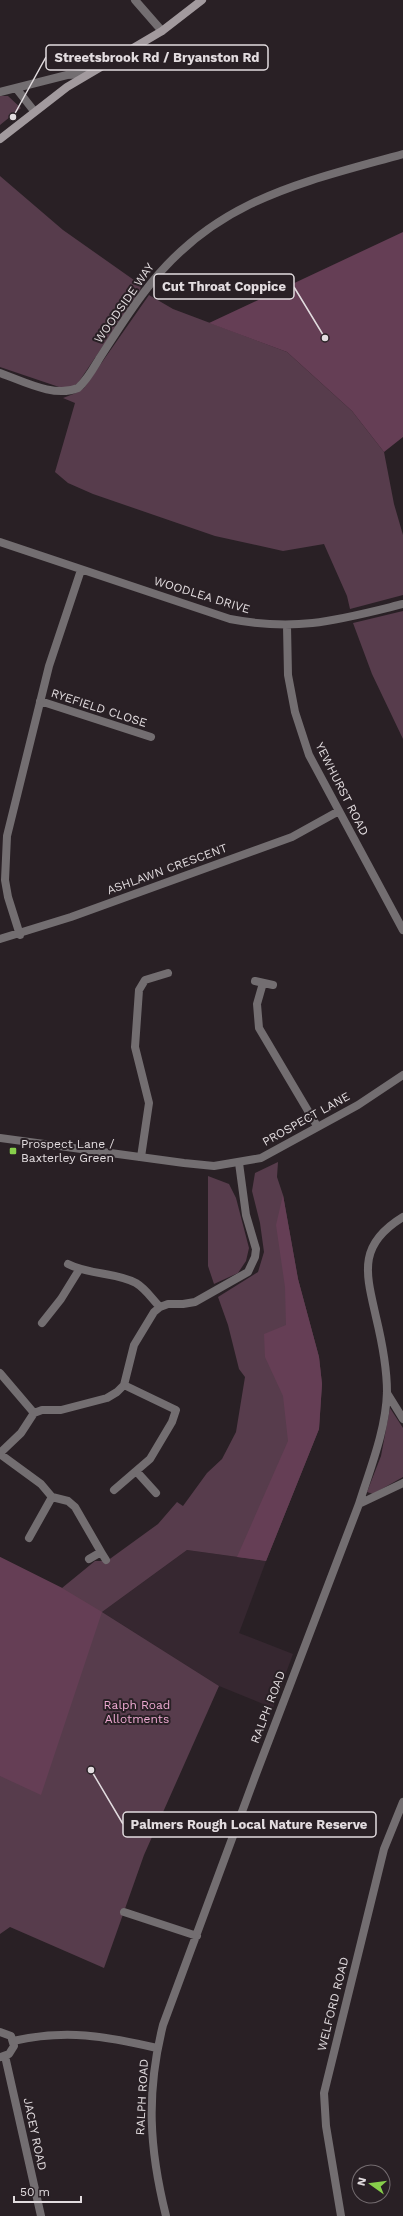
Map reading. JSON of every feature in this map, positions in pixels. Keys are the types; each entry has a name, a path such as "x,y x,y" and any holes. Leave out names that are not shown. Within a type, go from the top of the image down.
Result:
{"main road":[{"path":"0,139 34,111 87,74 162,31 202,0"}],"street":[{"path":"135,0 162,31"},
{"path":"0,92 67,75 87,74"},
{"path":"16,88 34,111"},
{"name":"WOODSIDE WAY","path":"0,373 52,390 67,392 78,388 83,384 144,291 180,250 209,226 232,212 261,198 331,174 403,154"},
{"name":"WOODLEA DRIVE","path":"0,542 230,619 254,623 287,626 350,618 403,604"},
{"path":"20,934 8,897 5,880 6,848 40,701 81,570"},
{"name":"YEWHURST ROAD","path":"287,626 288,675 295,712 309,755 403,930"},
{"name":"RYEFIELD CLOSE","path":"40,701 151,737"},
{"name":"ASHLAWN CRESCENT","path":"0,939 20,934 292,837 339,811"},
{"path":"141,1157 150,1103 135,1047 139,990 145,980 168,973"},
{"path":"273,985 259,982 256,1004 259,1028 317,1126"},
{"name":"PROSPECT LANE","path":"0,1138 214,1166 239,1163 261,1158 317,1126 358,1105 403,1075"},
{"path":"106,1560 75,1507 68,1501 52,1498 41,1484 0,1454 20,1433 34,1413 42,1410 61,1410 107,1398 117,1392 124,1385 134,1345 154,1312 160,1307 168,1304 195,1302 248,1272 255,1257 256,1249 246,1215 239,1163"},
{"name":"RALPH ROAD","path":"166,2216 152,2152 152,2099 157,2048 163,2025 256,1774 359,1504 379,1437 387,1393 382,1344 370,1292 367,1267 370,1254 377,1240 388,1228 403,1217"},
{"path":"68,1264 79,1270 134,1282 143,1288 160,1307"},
{"path":"42,1323 61,1299 79,1270"},
{"path":"0,1373 34,1413"},
{"path":"114,1490 137,1472 150,1459 172,1422 176,1410 124,1385"},
{"path":"387,1393 403,1419"},
{"path":"137,1472 156,1493"},
{"path":"359,1504 403,1483"},
{"path":"29,1538 52,1498"},
{"path":"89,1559 101,1552"},
{"name":"WELFORD ROAD","path":"341,2216 326,2126 324,2093 384,1849 403,1802"},
{"path":"124,1912 197,1936"},
{"path":"0,2032 7,2033 13,2041 12,2050 3,2057"},
{"path":"13,2041 35,2036 72,2033 120,2039 157,2048"},
{"name":"JACEY ROAD","path":"3,2057 41,2216"}],"shaded area":[{"path":"403,232 403,437 384,452 352,411 287,352 209,323"},
{"path":"283,1195 298,1279 319,1357 322,1384 319,1429 266,1561 237,1557 288,1441 283,1396 265,1357 264,1334 286,1325 285,1287 276,1225"},
{"path":"187,1550 266,1561 239,1633 293,1654 273,1708 219,1686 102,1612"},
{"path":"0,1557 62,1588 102,1612 41,1795 0,1776"}],"green space":[{"path":"0,96 8,96 21,108 0,125"},
{"path":"0,176 63,230 141,285 140,291 78,383 72,387 62,388 0,367"},
{"path":"149,295 173,309 287,352 352,411 384,452 394,504 403,535 403,595 350,609 347,596 324,544 283,551 215,536 93,494 68,483 55,472 75,403 63,398 84,388"},
{"path":"403,611 403,739 372,674 353,623"},
{"name":"Ralph Road Allotments","path":"278,1162 277,1177 283,1195 298,1279 319,1357 322,1384 319,1429 266,1561 187,1550 102,1612 219,1686 144,1855 104,1968 10,1927 0,1934 0,1557 62,1588 95,1561 107,1561 158,1524 177,1502 183,1506 207,1473 222,1459 236,1432 245,1377 239,1369 228,1325 218,1297 258,1272 264,1252 260,1223 252,1191 255,1173"},
{"path":"208,1176 229,1184 236,1198 249,1248 246,1261 238,1273 214,1284 208,1266"},
{"path":"390,1408 403,1428 403,1477 373,1494 367,1492 381,1456"}],"place":[{"name":"Streetsbrook Rd / Bryanston Rd","path":"13,117"},
{"name":"Cut Throat Coppice","path":"325,338"},
{"name":"Prospect Lane / Baxterley Green","path":"13,1151"},
{"name":"Palmers Rough Local Nature Reserve","path":"91,1770"}]}
